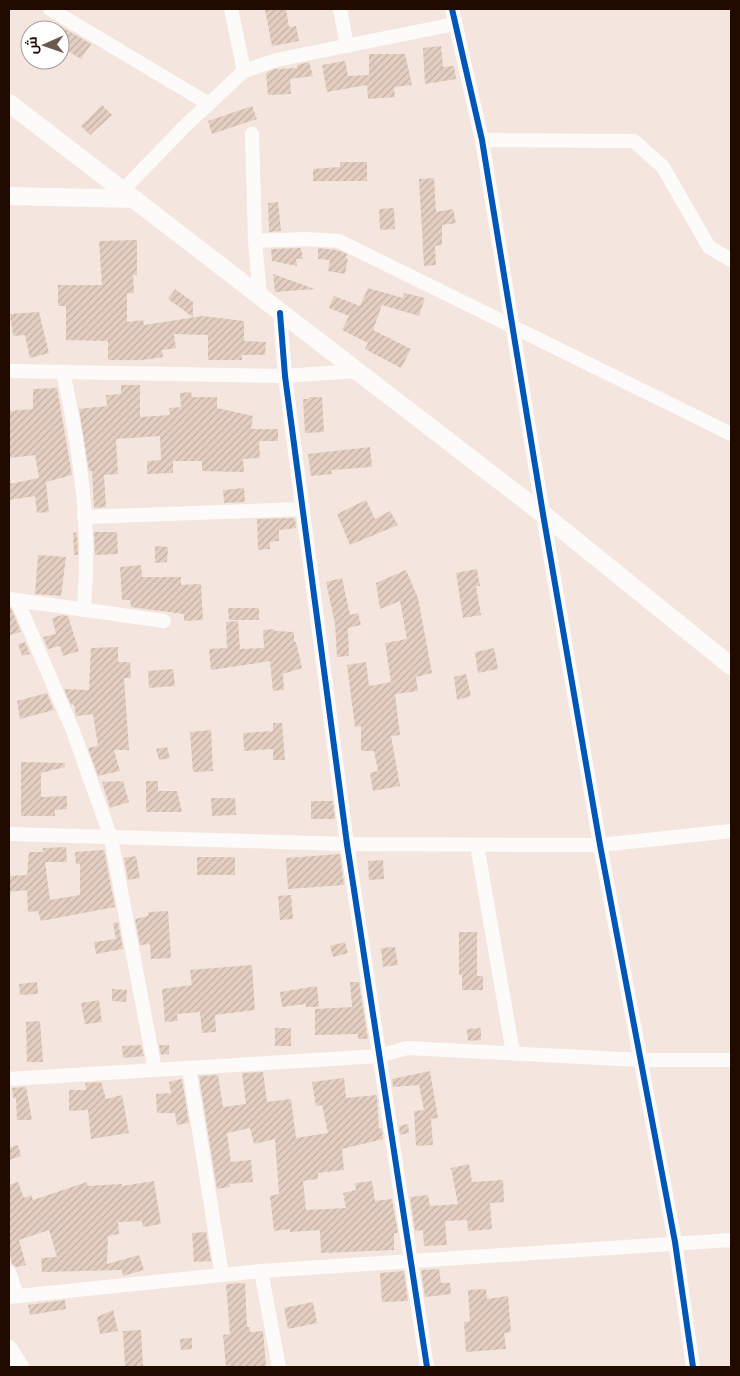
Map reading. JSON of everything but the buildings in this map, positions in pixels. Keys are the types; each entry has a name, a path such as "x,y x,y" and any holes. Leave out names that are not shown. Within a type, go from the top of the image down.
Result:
{"street":[{"path":"50,9 209,104"},
{"path":"231,9 244,71"},
{"path":"340,9 347,46"},
{"path":"452,9 482,140 543,514 600,845 675,1242 693,1367"},
{"path":"9,196 129,194 209,104 244,71 276,60 455,24"},
{"path":"9,103 129,194 355,372 543,514 731,666"},
{"path":"252,134 255,241 260,297"},
{"path":"482,140 634,141 663,167 709,247 731,260"},
{"path":"255,241 305,239 339,241 731,434"},
{"path":"280,313 285,376 347,844 427,1367"},
{"path":"9,371 285,376 355,372"},
{"path":"63,372 73,419 84,517 84,610"},
{"path":"84,517 303,509"},
{"path":"13,599 164,621"},
{"path":"13,599 73,730 112,838 155,1070"},
{"path":"9,834 347,844 600,845 731,831"},
{"path":"477,845 513,1054"},
{"path":"9,1078 379,1056 407,1048 641,1060 731,1060"},
{"path":"189,1068 222,1274"},
{"path":"9,1272 13,1296 261,1270 675,1242 731,1240"},
{"path":"261,1270 279,1367"},
{"path":"9,1349 20,1367"}],"cycle path":[{"path":"452,9 482,140 543,514 600,845 675,1242 693,1367"},
{"path":"280,313 285,376 347,844 427,1367"}]}
